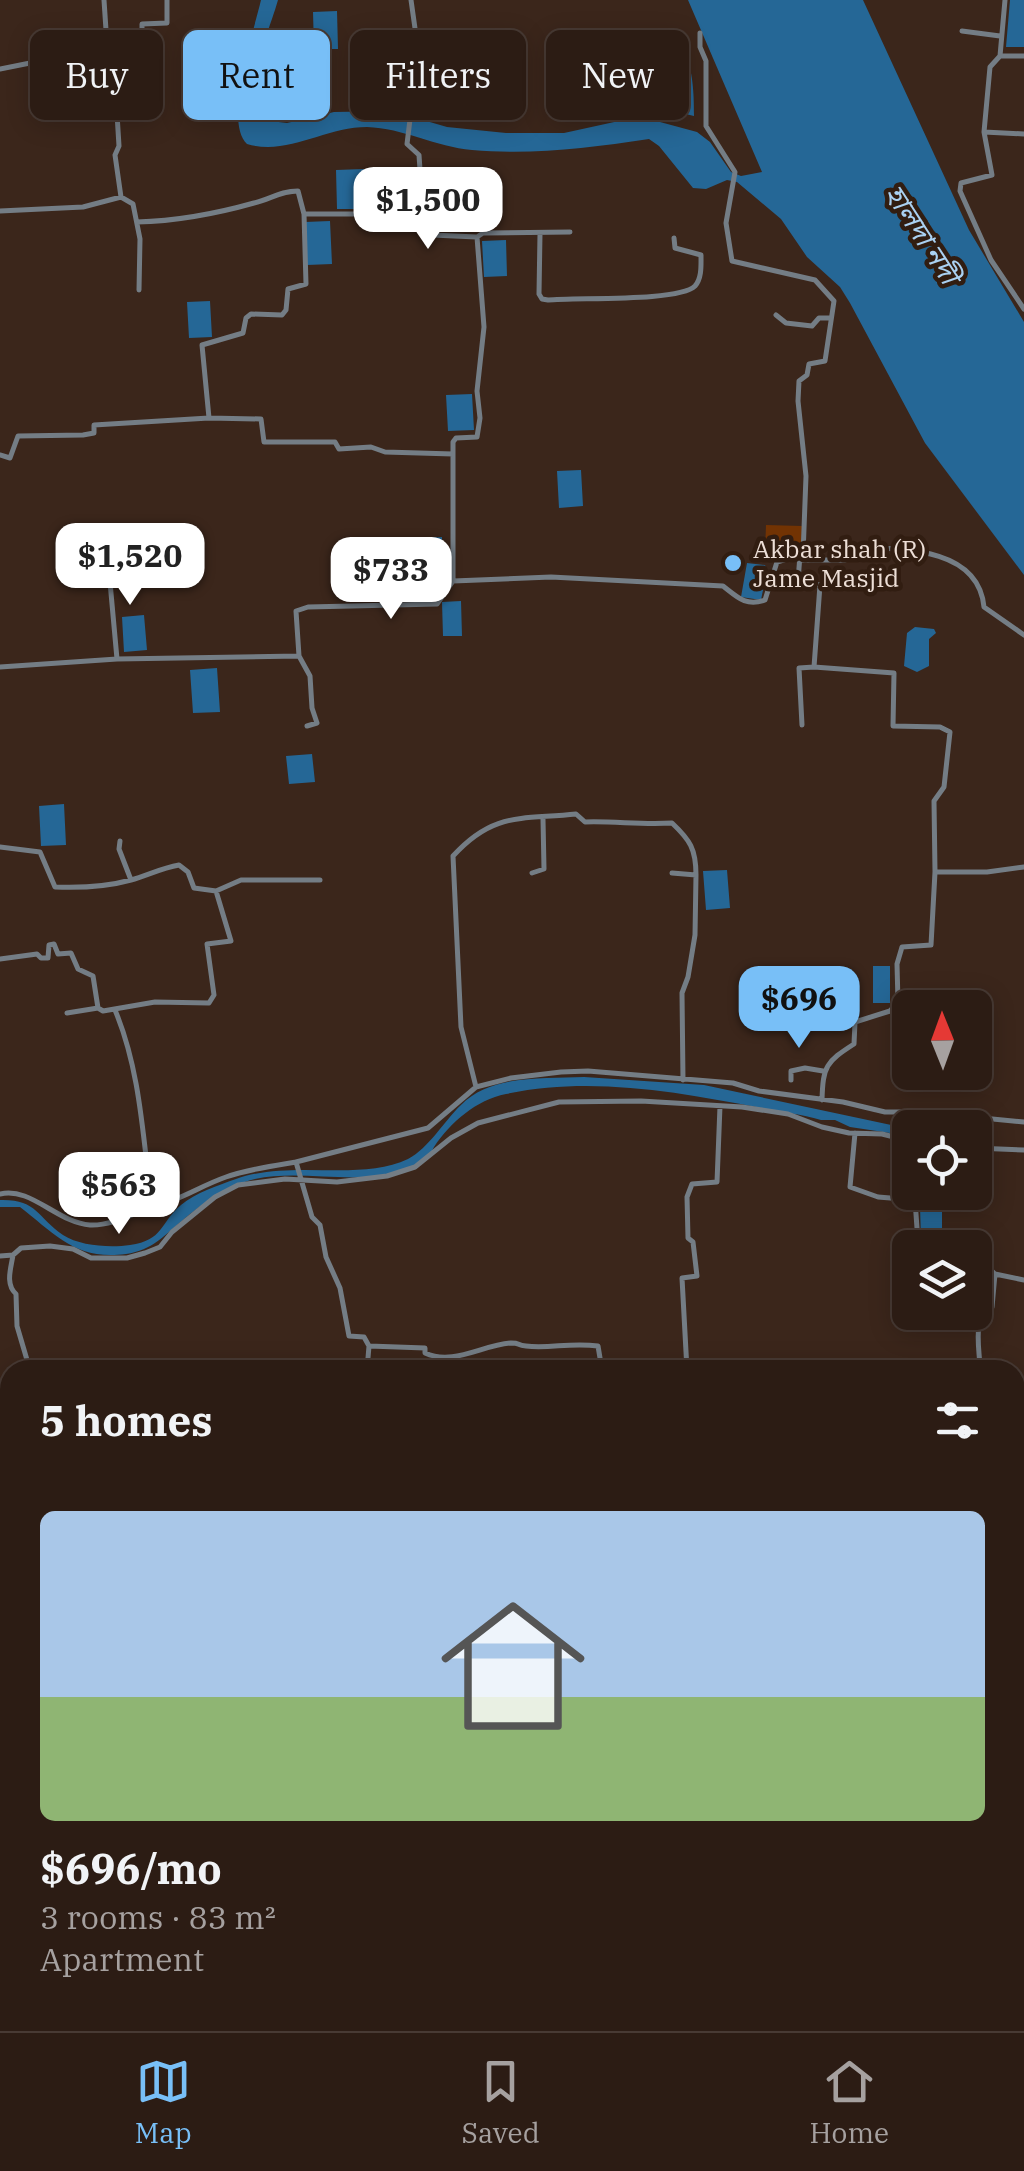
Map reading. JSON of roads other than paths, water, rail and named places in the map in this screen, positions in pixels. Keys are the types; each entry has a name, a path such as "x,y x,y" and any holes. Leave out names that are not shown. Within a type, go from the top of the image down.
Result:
{"street":[{"path":"104,0 106,30"},
{"path":"142,30 142,24 167,23 167,0"},
{"path":"411,0 421,71 413,95 407,144 419,155 422,199 429,207 432,235 570,232"},
{"path":"1004,0 1000,56 990,68 984,132 992,174 960,184 960,191 992,260 1024,309"},
{"path":"962,30 1000,36"},
{"path":"700,33 706,61 706,126 735,172 726,223 732,262 815,280 834,301 825,361 809,364 798,385 806,476 803,555 798,581 820,585 814,667"},
{"path":"1000,56 1024,56"},
{"path":"0,68 30,64"},
{"path":"117,120 116,155 121,198"},
{"path":"984,132 1024,134"},
{"path":"137,222 178,221 260,202 280,191 298,191 304,214 306,284 288,289 282,315 251,314 243,332 202,346 208,418"},
{"path":"0,211 83,207 121,198 133,204 139,290"},
{"path":"304,214 365,214 372,202 422,199"},
{"path":"540,234 539,294 548,300 685,291 695,286 700,277 701,256 675,248 674,238"},
{"path":"307,726 316,723 310,676 299,656 296,611 308,607 437,604 453,581 453,454 456,438 476,437 480,418 477,392 484,326 477,237"},
{"path":"776,315 805,326 812,326 819,318 831,318"},
{"path":"0,455 10,458 18,436 83,435 94,433 94,424 208,418 261,419 264,442 334,442 340,448 371,446 386,452 453,454"},
{"path":"453,581 551,577 723,586 742,602 755,604 764,600 776,562 800,558 845,560 845,547 900,549 946,558 980,588 984,607 1024,636"},
{"path":"117,660 110,582 170,579"},
{"path":"0,667 299,656"},
{"path":"802,725 799,668 814,667 894,674 893,726 949,730 944,786 934,801 936,872 931,945 902,947 897,964 898,1002 890,1011 855,1022 854,1044 823,1070 822,1100"},
{"path":"476,1088 462,1027 453,856 487,826 520,817 543,819 576,814 585,822 613,822 621,826 672,823 690,840 696,875 695,935 682,993 682,1080"},
{"path":"532,873 544,869 543,819"},
{"path":"120,840 119,849 131,880"},
{"path":"0,847 40,852 56,886 87,888 179,865 188,872 194,888 216,891 241,880 320,880"},
{"path":"936,872 1024,867"},
{"path":"672,873 696,875"},
{"path":"67,1013 98,1008 116,1010 155,1002 209,1003 214,995 207,944 231,941 216,891"},
{"path":"0,960 37,954 48,958 49,945 54,944 58,954 72,952 78,970 93,976 98,1008"},
{"path":"116,1010 125,1032 140,1100 152,1207"},
{"path":"791,1080 791,1072 805,1068 823,1070"},
{"path":"0,1194 19,1193 52,1212 89,1225 108,1222 171,1203 222,1178 270,1164 296,1165 428,1128 476,1088 511,1078 560,1072 733,1083 760,1091 892,1112"},
{"path":"0,1256 13,1255 21,1248 50,1246 97,1258 128,1258 160,1247 172,1232 215,1197 238,1186 298,1178 336,1182 387,1176 415,1167 451,1138 478,1123 559,1102 641,1100 720,1106 788,1114 822,1128 892,1136"},
{"path":"686,1360 682,1278 697,1276 693,1242 688,1238 688,1197 692,1184 716,1182 720,1106"},
{"path":"992,1119 1024,1122"},
{"path":"855,1133 850,1187 878,1197 915,1200 917,1230"},
{"path":"992,1149 1024,1150"},
{"path":"296,1165 340,1288 348,1334 364,1338 367,1360"},
{"path":"13,1255 9,1276 16,1294 17,1326 27,1360"},
{"path":"992,1271 1024,1280"},
{"path":"980,1360 978,1324 992,1307 995,1274"},
{"path":"368,1346 425,1348 425,1354 430,1356 454,1357 513,1342 527,1346 573,1342 598,1346 600,1360"}],"water":[{"path":"261,0 278,0 268,30 253,30"},
{"name":"হালদা নদী","path":"688,0 863,0 969,230 1024,322 1024,575 925,443 840,287 807,257 781,219 737,182 727,180 706,189 693,188 649,139 517,152 459,148 367,127 262,147 247,144 238,120 330,120 330,113 334,112 350,112 350,120 423,120 447,127 506,133 564,133 639,120 697,132 710,142 731,172 741,176 762,172"},
{"path":"1010,0 1024,0 1024,47 1006,47"},
{"path":"337,11 338,49 330,49 330,30 313,30 313,12"},
{"path":"689,65 693,85 694,116 689,115"},
{"path":"364,169 365,209 337,209 336,170"},
{"path":"330,221 332,264 307,265 305,222"},
{"path":"506,240 507,276 484,277 482,241"},
{"path":"210,301 212,337 189,338 187,302"},
{"path":"472,394 474,430 448,431 446,395"},
{"path":"581,470 583,506 559,508 557,471"},
{"path":"442,537 443,573 424,574 423,538"},
{"path":"165,550 166,576 120,578 119,552"},
{"path":"391,550 409,550 409,589 391,589"},
{"path":"747,563 765,565 767,570 761,600 741,597"},
{"path":"461,601 462,636 443,636 442,602"},
{"path":"144,615 147,650 124,652 122,617"},
{"path":"915,627 934,629 936,633 929,639 929,666 917,672 904,666 907,633"},
{"path":"217,668 220,712 193,713 190,670"},
{"path":"312,754 315,782 289,784 286,756"},
{"path":"64,804 66,845 41,846 39,806"},
{"path":"727,870 730,908 706,910 703,871"},
{"path":"873,966 890,966 890,1003 873,1003"},
{"path":"584,1077 704,1085 892,1125 892,1133 666,1092 570,1086 506,1094 475,1107 448,1129 428,1158 407,1169 365,1177 276,1176 245,1182 208,1201 157,1242 126,1254 80,1249 56,1236 20,1207 0,1207 0,1200 29,1206 63,1235 78,1242 113,1246 141,1243 155,1235 187,1201 222,1184 257,1173 369,1169 408,1159 473,1095 503,1083"},
{"path":"920,1210 942,1210 942,1230 921,1230"}],"place":[{"name":"Akbar shah (R) Jame Masjid","path":"733,563"}]}
